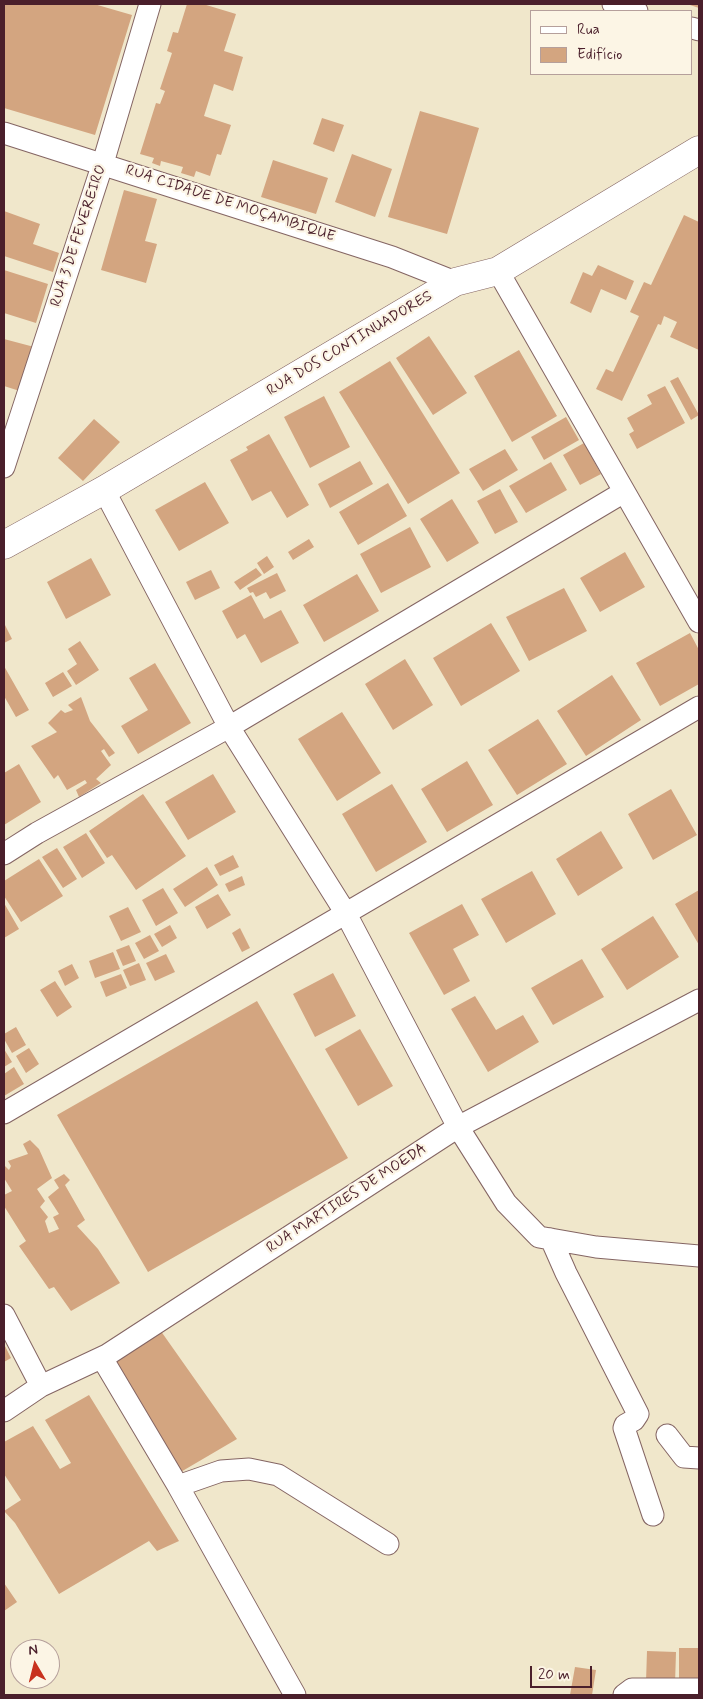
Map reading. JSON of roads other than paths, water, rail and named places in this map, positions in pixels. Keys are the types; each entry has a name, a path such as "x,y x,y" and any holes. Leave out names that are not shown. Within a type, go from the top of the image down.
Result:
{"street":[{"name":"RUA 3 DE FEVEREIRO","path":"4,467 103,163 150,4"},
{"path":"613,4 634,10"},
{"name":"RUA CIDADE DE MOÇAMBIQUE","path":"4,133 400,259 455,282"},
{"name":"RUA DOS CONTINUADORES","path":"4,545 104,490 455,282 498,271 699,150"},
{"path":"498,271 699,622"},
{"path":"104,490 229,727 345,912 458,1127 506,1203 539,1237 605,1248 699,1256"},
{"path":"4,854 37,833 229,727 624,492"},
{"path":"4,1112 699,707"},
{"name":"RUA MARTIRES DE MOEDA","path":"4,1411 41,1386 102,1358 458,1127 699,1000"},
{"path":"551,1239 566,1273 638,1414 634,1420 624,1425 624,1428 653,1515"},
{"path":"4,1315 41,1386"},
{"path":"102,1358 178,1486 295,1695"},
{"path":"667,1435 684,1457 699,1458"},
{"path":"178,1486 221,1470 249,1470 278,1475 388,1544"},
{"path":"624,1695 632,1689 699,1689"}]}
